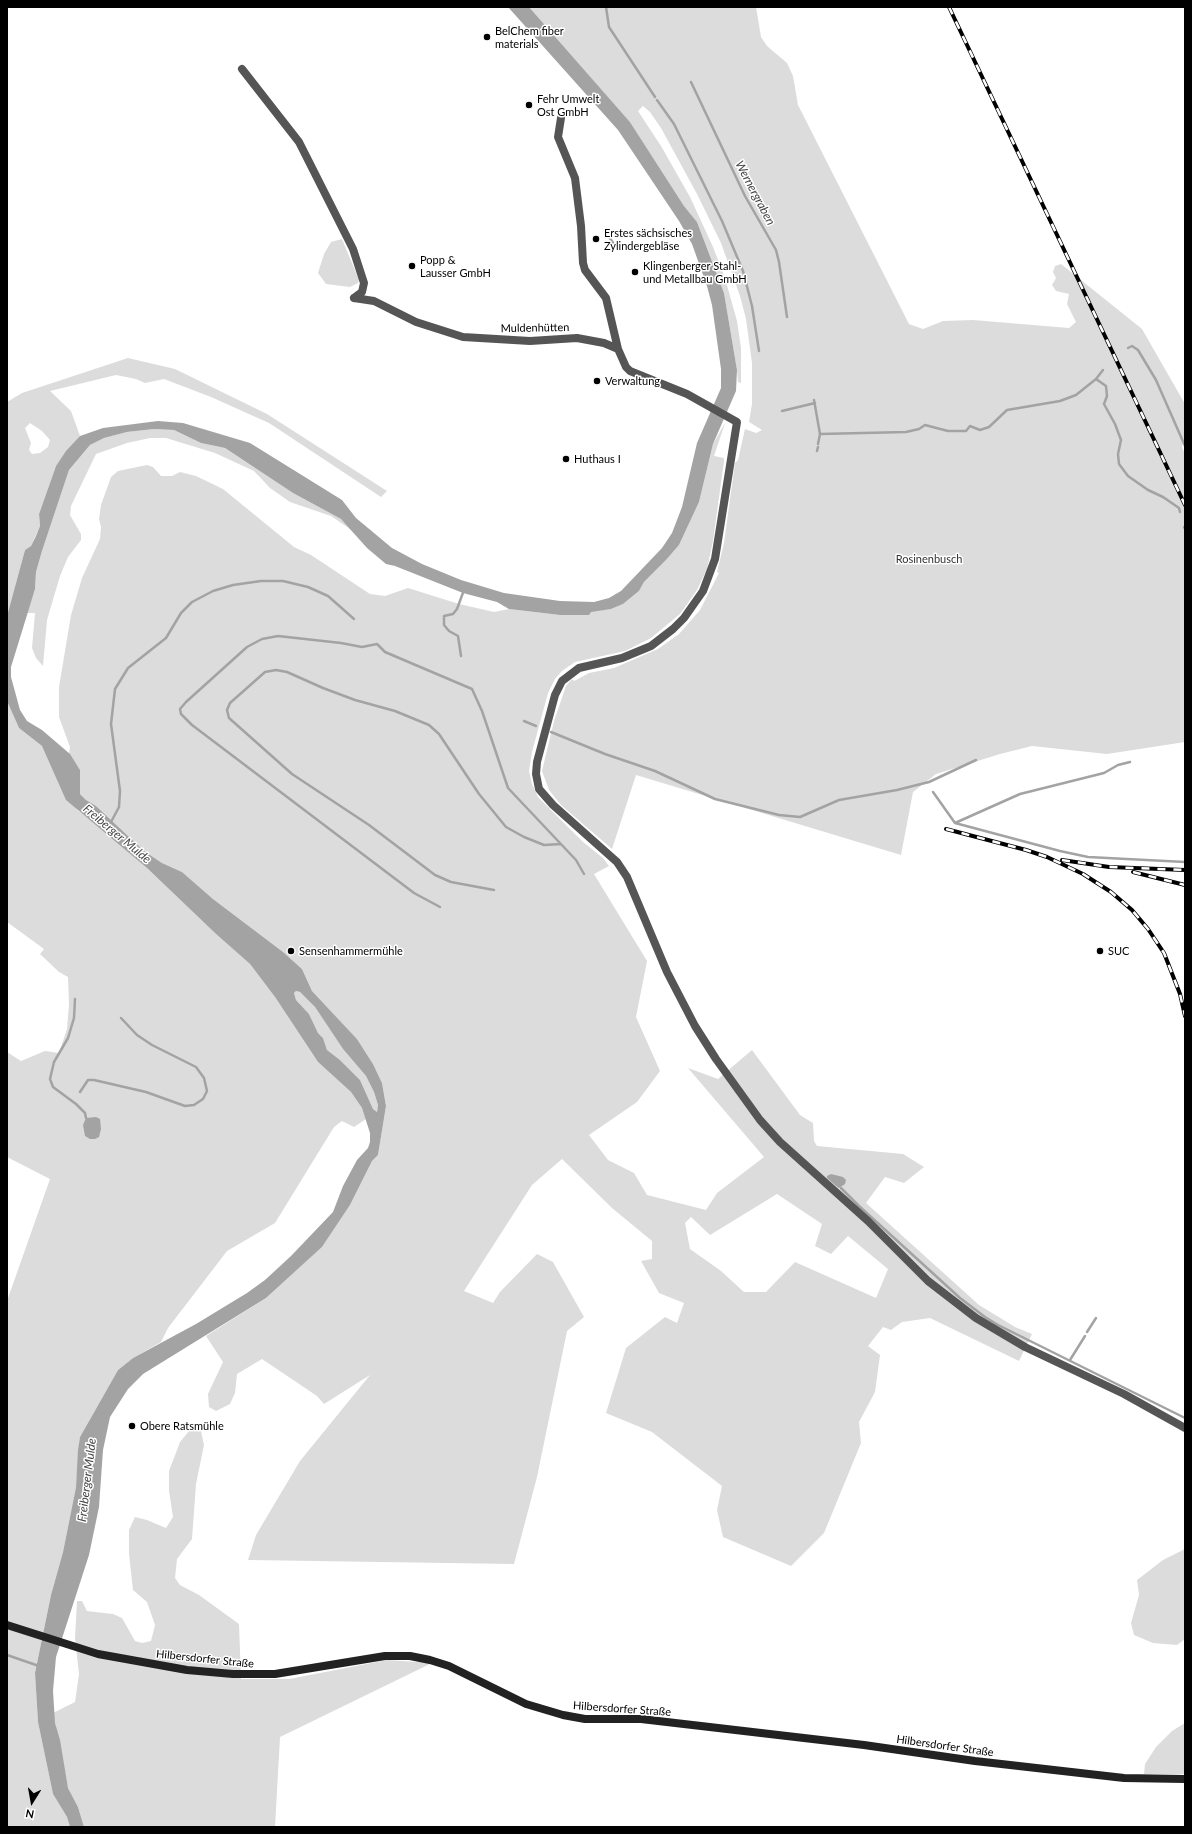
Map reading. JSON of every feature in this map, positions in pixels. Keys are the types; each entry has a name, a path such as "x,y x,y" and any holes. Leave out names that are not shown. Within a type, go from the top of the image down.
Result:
{"main road":[{"name":"Hilbersdorfer Straße","path":"7,1624 98,1654 187,1670 254,1675 275,1674 385,1656 410,1656 449,1666 526,1704 563,1715 585,1719 641,1719 864,1745 975,1761 1110,1776 1185,1779"}],"street":[{"name":"Muldenhütten","path":"242,69 299,142 353,249 364,283 362,292 354,298 374,301 416,322 463,337 530,341 577,338 591,340 618,349"},
{"path":"561,118 558,138 575,178 581,226 581,250 583,263 585,270 606,298 618,349 626,367 630,371 687,394 737,422 715,559 703,591 684,618 673,630 651,646 622,658 579,668 562,681 555,695 536,762 536,774 539,789 553,805 617,862 627,877 666,972 695,1026 716,1059 751,1108 780,1142 868,1221 928,1281 976,1318 1025,1347 1124,1394 1185,1428"}],"green space":[{"name":"Rosinenbusch","path":"529,7 756,7 761,37 767,46 787,63 793,76 798,105 909,324 923,329 943,321 973,320 1069,328 1076,322 1067,304 1069,294 1056,291 1052,285 1056,278 1053,272 1055,266 1061,264 1142,329 1185,404 1185,435 1182,447 1185,454 1185,742 1107,754 1032,746 1000,754 936,774 913,792 901,855 636,775 612,849 561,805 549,790 542,771 554,721 566,686 572,679 574,681 589,673 614,668 658,649 679,634 700,610 719,573 717,572 724,543 735,463 738,460 745,429 756,433 762,430 749,422 752,404 752,363 746,319 740,296 721,243 697,194 661,128 650,112 643,106 638,111 661,146 690,197 713,247 725,278 737,321 741,348 741,383 738,382 724,293 697,222 684,206 630,122"},
{"path":"342,239 359,280 358,283 350,287 326,284 318,273 324,254 331,242"},
{"path":"128,358 175,369 267,414 387,491 381,497 269,423 211,397 164,379 145,383 136,379 116,375 50,391 71,411 80,436 56,466 39,514 40,526 31,546 25,550 7,616 7,402 22,393","holes":["30,423 42,431 50,440 48,447 40,453 32,454 29,450 31,443 25,428"]},
{"path":"725,423 714,456 724,458 724,461 713,541 707,569 697,590 680,614 651,638 625,651 575,662 562,671 555,679 548,693 532,752 529,771 532,784 538,797 583,842 603,858 609,866 594,874 647,961 636,1017 660,1071 637,1102 589,1135 608,1160 634,1173 647,1195 706,1210 717,1193 764,1157 688,1068 718,1079 752,1050 800,1115 813,1123 814,1141 817,1146 903,1154 924,1167 904,1183 885,1177 866,1203 979,1305 1015,1327 1032,1334 1019,1361 930,1318 902,1322 891,1330 883,1327 868,1346 880,1355 875,1392 859,1422 861,1443 824,1533 791,1566 723,1537 717,1510 722,1486 652,1432 606,1413 626,1348 665,1317 677,1323 684,1303 659,1293 641,1261 652,1259 652,1241 612,1208 562,1159 532,1185 464,1291 493,1303 500,1292 537,1254 553,1262 584,1317 567,1331 537,1477 514,1564 248,1560 256,1535 300,1461 370,1375 324,1404 317,1396 262,1359 237,1374 235,1393 230,1404 216,1411 209,1407 208,1394 223,1362 206,1336 266,1298 322,1247 350,1205 372,1161 378,1155 386,1106 382,1083 373,1064 357,1039 312,991 302,969 283,952 213,899 182,872 162,863 144,851 96,806 80,794 80,770 69,754 70,747 59,717 59,687 71,615 82,578 100,539 101,527 99,519 101,505 111,477 118,471 147,465 153,467 161,476 172,476 180,472 196,476 223,489 294,547 311,555 370,594 385,596 408,588 459,604 494,612 509,609 560,615 611,609 623,604 639,591 644,582 679,545 699,502 713,444","holes":["777,1194 822,1224 815,1246 831,1254 848,1236 888,1269 876,1298 795,1262 766,1292 744,1292 721,1271 690,1249 685,1223 691,1217 710,1235"]},
{"path":"154,429 174,430 201,443 225,448 293,493 341,519 353,531 331,516 290,502 270,488 254,471 215,453 166,438 150,438 127,443 96,454 71,506 70,515 81,534 81,540 68,557 60,576 47,620 43,666 36,658 32,648 35,613 27,613 35,589 36,572 42,551 69,470 90,445 104,438 127,432"},
{"path":"7,701 19,728 42,746 77,810 95,823 147,868 216,934 250,964 275,997 318,1062 351,1092 362,1108 366,1119 354,1127 342,1121 334,1127 275,1223 227,1251 168,1328 161,1342 133,1358 118,1370 80,1437 76,1487 63,1552 51,1595 35,1673 38,1722 53,1794 67,1817 70,1827 7,1827 7,1301 50,1179 7,1157 7,1052 21,1061 45,1051 59,1053 67,1029 69,1004 68,977 59,972 40,954 44,949 7,922"},
{"path":"296,991 300,992 315,1007 343,1049 366,1076 374,1092 378,1105 377,1112 373,1109 360,1080 340,1060 327,1050 323,1038 318,1033 309,1014 296,1000 294,993"},
{"path":"190,1430 201,1431 204,1445 196,1484 192,1539 177,1559 175,1578 180,1585 199,1595 239,1624 241,1679 289,1679 387,1660 432,1663 280,1737 275,1827 84,1827 78,1807 68,1788 53,1713 75,1702 79,1674 75,1638 77,1601 82,1601 87,1611 113,1614 122,1618 135,1641 142,1643 151,1641 155,1625 147,1602 133,1590 129,1554 129,1530 135,1517 166,1528 173,1517 169,1491 169,1471 180,1442"},
{"path":"1185,1549 1185,1639 1177,1645 1153,1643 1134,1635 1131,1623 1139,1595 1137,1580 1163,1560"},
{"path":"1185,1723 1185,1774 1144,1774 1145,1764 1156,1747 1172,1731"}],"water":[{"name":"Freiberger Mulde","path":"508,7 529,7 630,122 684,206 697,222 724,293 737,370 736,391 713,444 699,502 679,545 644,582 639,591 623,604 611,609 591,612 589,615 560,615 509,609 497,602 463,593 395,566 386,564 367,548 341,519 293,493 225,448 201,443 174,430 154,429 127,432 104,438 90,445 69,470 42,551 36,572 35,589 11,667 11,677 20,710 27,721 42,730 70,754 80,770 80,794 86,800 96,806 144,851 162,863 182,872 213,899 283,952 302,969 312,991 357,1039 373,1064 382,1083 386,1106 378,1155 372,1161 350,1205 322,1247 266,1298 143,1374 128,1389 110,1417 103,1450 99,1507 89,1555 56,1657 53,1691 55,1723 60,1740 68,1788 78,1807 84,1827 70,1827 67,1817 53,1794 38,1722 35,1673 51,1595 63,1552 76,1487 80,1437 118,1370 133,1358 196,1324 247,1293 265,1280 291,1256 333,1212 343,1186 357,1160 368,1148 370,1133 362,1108 351,1092 318,1062 275,997 250,964 216,934 147,868 66,800 42,746 19,728 7,701 7,616 25,550 31,546 40,526 39,514 56,466 66,451 80,436 103,428 158,421 183,423 250,443 342,500 356,518 392,548 422,564 461,580 504,593 560,601 594,602 609,598 621,591 662,548 672,533 682,507 697,443 721,388 721,369 712,305 692,244 679,221 618,130","holes":["296,991 300,992 315,1007 343,1049 366,1076 374,1092 378,1105 377,1112 373,1109 360,1080 340,1060 327,1050 323,1038 318,1033 309,1014 296,1000 294,993"]},
{"path":"96,1117 100,1119 101,1129 99,1137 90,1139 85,1136 83,1125 86,1118"},
{"path":"831,1174 843,1177 846,1180 845,1184 839,1188 827,1178 827,1176"}],"waterway":[{"path":"606,7 609,27 655,97"},
{"name":"Wernergraben","path":"691,82 745,196 776,250 787,317"},
{"path":"657,100 674,124 722,221 743,271 752,306 759,351"},
{"path":"609,237 616,247"},
{"path":"1128,348 1132,346 1138,350 1156,380 1185,446"},
{"path":"1096,379 1103,370"},
{"path":"820,434 906,432 919,429 925,425 948,431 966,431 970,426 980,430 989,427 1007,410 1060,401 1076,395 1096,379 1106,386 1107,396 1104,404 1115,424 1121,440 1118,454 1119,464 1128,476 1148,490 1163,497 1179,508 1180,512"},
{"name":"Wernergraben","path":"814,400 820,434 818,444"},
{"path":"782,411 815,403"},
{"name":"Wernergraben","path":"817,451 818,447"},
{"name":"Freiberger Mulde","path":"111,822 119,807 120,791 111,724 115,689 128,668 166,638 181,613 192,602 213,591 233,585 261,581 283,581 308,587 328,596 354,619"},
{"path":"461,656 458,636 449,631 444,625 444,616 453,614 457,609 464,590"},
{"path":"440,907 414,893 192,725 181,714 180,709 247,647 262,639 278,636 341,643 362,647 377,644 385,652 472,689 482,711 508,788 576,860 584,874"},
{"path":"494,890 451,882 435,875 369,825 292,774 229,718 227,710 230,703 265,672 276,670 287,672 355,700 395,711 429,725 439,734 479,794 506,827 524,837 544,845 561,844"},
{"path":"524,721 536,726"},
{"path":"551,732 605,754 655,771 715,799 779,815 800,817 839,800 897,790 929,782 976,760"},
{"path":"955,823 1020,794 1104,773 1118,765 1130,762"},
{"path":"933,792 955,823 1088,857 1185,862"},
{"path":"75,999 74,1018 68,1038 54,1062 50,1079 53,1087 76,1104 85,1113 86,1118"},
{"path":"80,1092 88,1080 94,1080 146,1092 185,1106 194,1105 203,1099 207,1091 204,1078 196,1067 152,1045 137,1035 121,1018"},
{"path":"841,1188 960,1298 985,1317 998,1325 1185,1418"},
{"path":"1087,1332 1096,1318"},
{"path":"1070,1360 1085,1336"},
{"path":"7,1655 39,1666"}],"railway":[{"path":"949,7 1185,505"},
{"path":"946,829 1047,857 1083,874 1111,892 1132,910 1148,929 1164,953 1180,994 1185,1016"},
{"path":"1062,860 1109,867 1185,870"},
{"path":"1133,872 1185,885"}],"place":[{"name":"BelChem fiber materials","path":"487,37"},
{"name":"Fehr Umwelt Ost GmbH","path":"529,105"},
{"name":"Erstes sächsisches Zylindergebläse","path":"596,239"},
{"name":"Popp & Lausser GmbH","path":"412,266"},
{"name":"Klingenberger Stahl- und Metallbau GmbH","path":"635,272"},
{"name":"Verwaltung","path":"597,381"},
{"name":"Huthaus I","path":"566,459"},
{"name":"Sensenhammermühle","path":"291,951"},
{"name":"SUC","path":"1100,951"},
{"name":"Obere Ratsmühle","path":"132,1426"}]}
